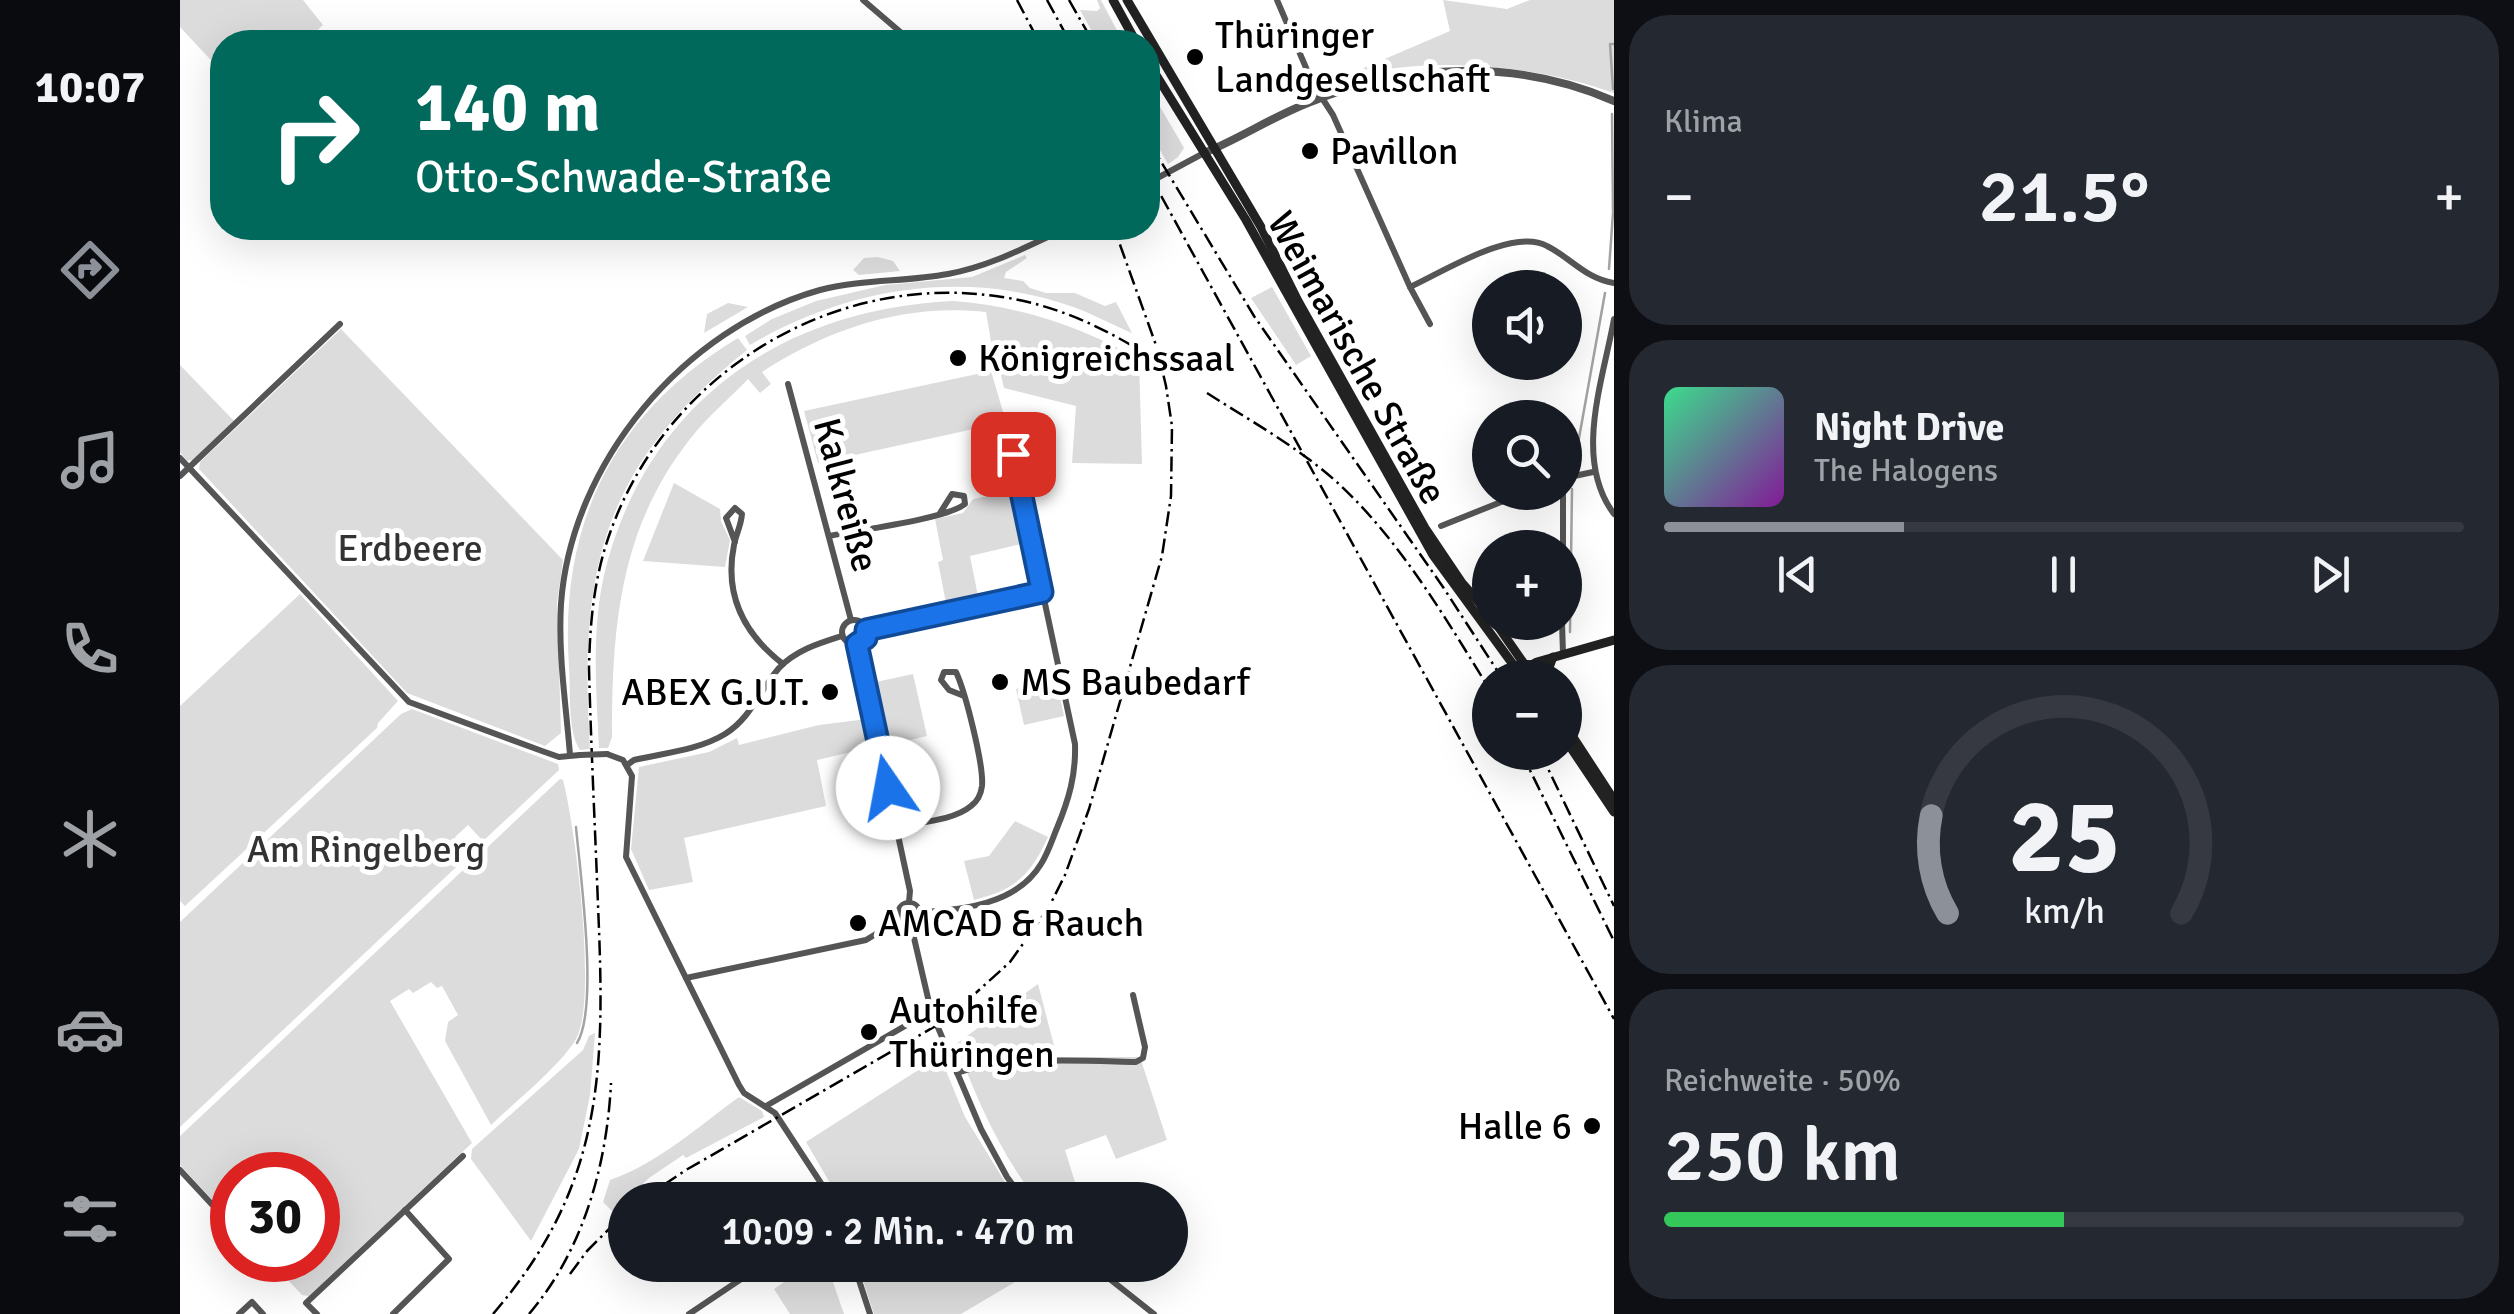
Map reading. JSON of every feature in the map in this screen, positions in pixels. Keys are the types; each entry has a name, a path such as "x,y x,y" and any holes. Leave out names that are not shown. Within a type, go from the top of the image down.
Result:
{"main road":[{"path":"1112,0 1129,30"},
{"name":"Weimarische Straße","path":"1127,0 1145,30"},
{"name":"Weimarische Straße","path":"1160,56 1261,227 1424,528 1472,595"},
{"name":"Weimarische Straße","path":"1160,82 1251,230 1433,555 1514,660"},
{"path":"1548,660 1614,640"},
{"path":"1555,660 1558,655"},
{"path":"1582,751 1614,800"},
{"path":"1582,764 1614,812"}],"street":[{"path":"864,0 898,30"},
{"path":"1277,0 1430,324"},
{"path":"1160,177 1322,98 1394,78 1475,70 1534,75 1614,101"},
{"path":"570,755 561,621 572,536 600,470 622,435 655,396 712,346 786,302 848,284 936,276 975,268 1032,240"},
{"path":"1410,287 1499,246 1525,240 1543,244 1586,274 1614,283"},
{"path":"1614,319 1593,442 1593,472 1600,494 1614,514"},
{"path":"180,476 340,324"},
{"name":"Kalkreiße","path":"788,384 852,620"},
{"path":"921,912 966,908 995,900 1025,884 1041,864 1074,782 1074,744 1013,454"},
{"path":"180,458 409,702 560,757 607,754 618,756 627,765 632,776 626,857 744,1093 766,1106 793,1138 821,1182"},
{"path":"1582,474 1593,472"},
{"path":"1442,526 1482,510"},
{"path":"829,536 940,513"},
{"path":"734,542 732,582 738,612 752,635 783,664"},
{"path":"627,765 726,734 753,708 783,664 807,648 842,636 850,644 857,644 866,638 866,630 1042,592"},
{"name":"Kalkreiße","path":"842,636 844,624 852,620 860,621 866,630"},
{"path":"1558,655 1561,640"},
{"path":"857,644 910,902"},
{"path":"896,826 958,814 980,796 982,774 964,696"},
{"path":"910,902 916,904 921,912 918,922 912,925 900,920 899,908 910,902"},
{"path":"686,978 866,940 900,920"},
{"path":"912,925 931,1011 981,1129 1010,1182"},
{"path":"957,1074 970,1068 1016,1064 1136,1062 1143,1058 1145,1047 1134,995"},
{"path":"766,1106 931,1011"},
{"path":"317,1314 306,1302 463,1156"},
{"path":"180,1170 210,1202"},
{"path":"393,1314 450,1260 405,1210"},
{"path":"689,1314 737,1282"},
{"path":"860,1282 870,1314"},
{"path":"1114,1282 1154,1314"},
{"path":"240,1314 252,1302 262,1314"}],"green space":[{"path":"180,0 303,0 323,25 318,30 210,30 210,59 180,27"},
{"path":"1097,0 1101,0 1117,30 1091,30 1080,10 1100,8"},
{"path":"1443,0 1507,9 1530,0 1614,0 1614,93 1548,75 1477,66 1405,67 1338,79 1450,31"},
{"path":"1160,107 1184,148 1168,164 1160,150"},
{"path":"1025,255 1027,258 1006,272 1004,278 1023,281 1046,293 1075,293 1105,306 1116,302 1132,333 1076,308 1035,296 951,287 867,297 788,325 750,345 745,336 772,319 816,301 885,285 972,277"},
{"path":"864,258 893,261 900,271 859,275 853,270"},
{"path":"1272,287 1311,356 1296,365 1251,298"},
{"path":"953,301 1050,320 1139,359 1142,464 1072,463 1076,406 1004,388 1000,371 996,371 986,312 956,310 898,315 841,331 788,356 762,372 771,384 760,393 748,379 704,423 666,473 648,508 624,581 618,619 612,737 608,748 599,748 596,657 601,589 627,508 655,456 691,411 733,374 781,344 834,322 892,308"},
{"path":"728,303 748,307 704,333 707,314"},
{"name":"Erdbeere","path":"341,329 563,560 557,603 561,733 545,746 407,693 199,469 200,462"},
{"path":"738,338 747,350 698,393 659,436 630,480 610,526 596,575 589,627 590,749 580,750 571,722 568,615 585,520 603,477 627,437 657,401 694,368"},
{"path":"180,365 234,421 193,460 187,461 180,452"},
{"path":"991,371 1006,422 818,463 804,411"},
{"path":"674,483 720,509 730,540 725,567 643,561"},
{"path":"1014,491 1026,543 970,556 979,601 947,608 935,519 963,513 973,499"},
{"path":"300,594 398,701 377,728 185,906 180,901 180,706"},
{"path":"913,674 927,736 890,745 876,682"},
{"path":"1056,679 1064,716 1024,725 1016,689"},
{"name":"Am Ringelberg","path":"412,709 558,764 559,770 483,841 468,825 455,837 470,854 180,1127 180,922 401,714"},
{"path":"867,719 873,747 817,760 826,806 684,838 693,882 649,890 631,849 639,767 709,752 737,738 739,745 819,725"},
{"path":"563,780 573,834 585,952 582,1018 576,1039 549,1072 491,1125 445,1041 448,1022 458,1015 442,986 437,988 431,982 390,1001 472,1143 340,1267 340,1152 210,1152 210,1197 180,1165 180,1136"},
{"path":"1015,821 1048,837 1020,879 1001,891 974,900 964,861 989,856"},
{"path":"1038,984 1057,1057 1140,1057 1167,1140 1116,1159 1106,1135 1065,1150 1075,1182 1024,1182 990,1125 956,1044"},
{"path":"595,1033 590,1095 579,1149 531,1241 471,1159 472,1149 583,1050 589,1036"},
{"path":"940,1056 965,1117 1005,1182 829,1182 806,1142"},
{"path":"739,1097 762,1111 764,1117 686,1158 683,1155 645,1182 609,1182 661,1154"},
{"path":"290,1282 324,1282 309,1296 302,1295"},
{"path":"784,1282 833,1282 844,1314 790,1314 774,1289"},
{"path":"864,1282 1015,1282 961,1314 874,1314"}],"waterway":[{"path":"1613,89 1610,44 1614,44"},
{"path":"1609,269 1612,114"},
{"path":"1582,421 1605,293"},
{"path":"1571,530 1572,510"},
{"path":"576,827 587,971 587,1001 577,1043"}],"railway":[{"path":"1017,0 1033,30"},
{"path":"1047,0 1063,30"},
{"path":"1069,0 1086,30"},
{"path":"1160,160 1254,316 1490,660"},
{"path":"1160,194 1614,1019"},
{"path":"668,1182 946,1020 1010,962 1049,907 1065,875 1089,809 1162,556 1171,496 1172,426 1166,386 1157,348 1118,240"},
{"path":"493,1314 530,1266 558,1218 590,1122 600,1019 590,634 605,550 636,476 671,425 714,381 764,345 818,318 877,300 939,293 1020,300 1071,316 1136,348"},
{"path":"1207,393 1309,459 1362,507 1421,582 1472,661"},
{"path":"1530,770 1614,941"},
{"path":"1549,770 1614,906"},
{"path":"529,1314 564,1263 589,1206 604,1145 611,1083"},
{"path":"570,1274 608,1230"}],"place":[{"name":"Thüringer Landgesellschaft","path":"1195,57"},
{"name":"Pavillon","path":"1310,151"},
{"name":"Königreichssaal","path":"958,358"},
{"name":"MS Baubedarf","path":"1000,682"},
{"name":"ABEX G.U.T.","path":"830,692"},
{"name":"AMCAD & Rauch","path":"858,923"},
{"name":"Autohilfe Thüringen","path":"869,1032"},
{"name":"Halle 6","path":"1592,1126"}],"route":[{"path":"888,788 857,644 866,638 866,630 1042,592 1013,454"}]}
